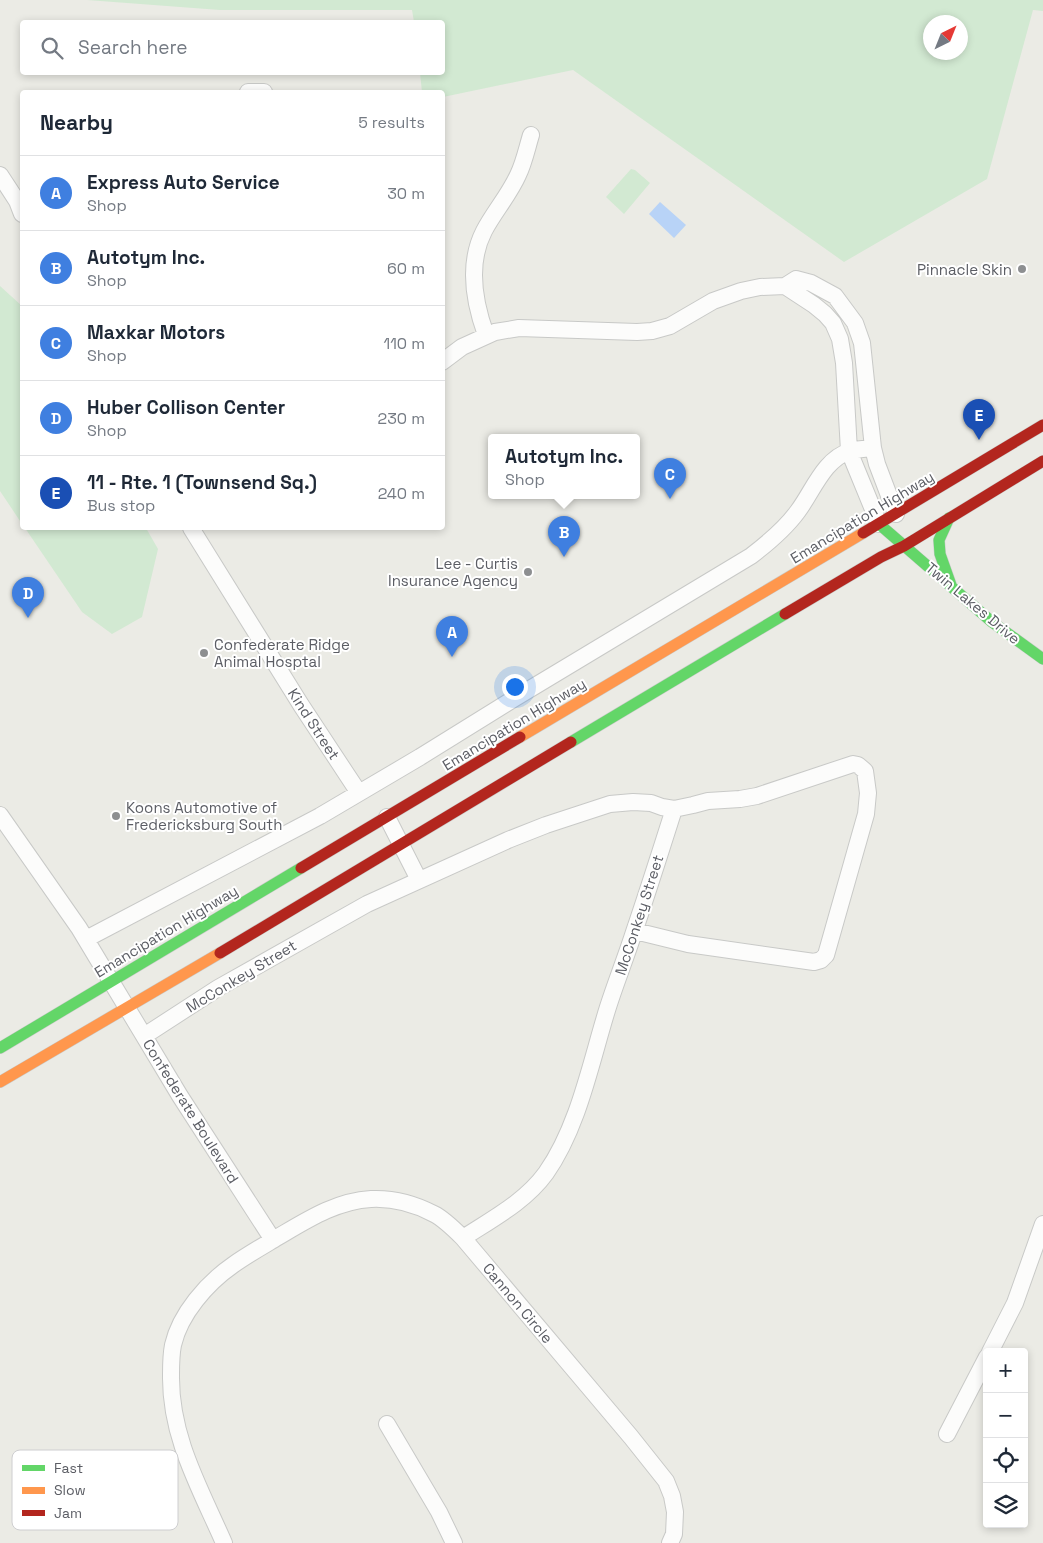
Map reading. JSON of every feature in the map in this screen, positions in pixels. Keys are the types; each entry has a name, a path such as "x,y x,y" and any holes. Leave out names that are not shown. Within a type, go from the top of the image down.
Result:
{"main road":[{"name":"Emancipation Highway","path":"0,1048 879,524 898,522 1043,425"},
{"path":"0,1082 272,922 823,591 881,557 904,546 1043,461"},
{"path":"949,518 938,540 940,554 951,585"},
{"path":"898,522 904,546"},
{"name":"Twin Lakes Drive","path":"879,524 992,622 1043,658"}],"street":[{"path":"486,335 475,295 474,274 476,254 484,231 518,174 530,135"},
{"path":"0,175 20,209"},
{"path":"445,360 462,347 495,332 519,328 637,332 652,330 677,323 713,301 740,291 760,287 785,286 796,279 811,283 835,296 855,323 862,343 873,448 898,522"},
{"path":"785,286 825,314 833,323 840,339 844,363 849,451 879,524"},
{"path":"86,938 320,816 751,556 776,536 793,517 826,468 836,459 849,451 873,448"},
{"name":"Kind Street","path":"191,530 358,793"},
{"path":"635,931 688,944 814,962 821,960 826,954 839,914 866,814 868,793 865,772 858,765 852,764 757,796 740,799 708,800 693,806 674,809"},
{"name":"McConkey Street","path":"144,1036 218,988 367,904 508,840 610,804 651,803 674,809 609,1005 575,1116 566,1138 545,1174 529,1192 512,1207 463,1238"},
{"name":"Confederate Boulevard","path":"0,815 86,938 180,1096 273,1240"},
{"path":"387,818 420,880"},
{"name":"Cannon Circle","path":"224,1543 181,1444 174,1418 170,1392 171,1359 173,1344 179,1327 191,1306 207,1287 234,1264 315,1215 336,1206 372,1199 408,1204 435,1214 463,1238 666,1481 672,1496 675,1512 674,1534 670,1543"},
{"path":"992,1348 1015,1303 1043,1224"},
{"path":"947,1434 983,1365"},
{"path":"387,1424 439,1512 454,1543"}],"green space":[{"path":"87,0 1043,0 1043,11 1033,10 987,179 844,262 573,70 445,97 445,90 422,90 420,75 445,75 445,20 414,20 412,10 220,10"},
{"path":"631,169 635,170 650,183 624,214 606,197"},
{"path":"0,286 20,304 20,521 0,491"},
{"path":"26,530 147,530 158,549 142,617 112,634 82,612"}],"water":[{"path":"660,202 686,225 674,238 649,214"}],"traffic: fast":[{"path":"949,518 939,540 940,554 951,585"},
{"path":"879,524 992,622 1043,659"},
{"path":"571,742 785,614"},
{"path":"0,1048 301,868"}],"traffic: slow":[{"path":"520,737 863,533"},
{"path":"0,1082 220,953"}],"traffic: jam":[{"path":"863,533 1043,425"},
{"path":"785,614 881,557 904,546 1043,461"},
{"path":"301,868 520,737"},
{"path":"220,953 571,742"}],"place":[{"name":"Pinnacle Skin","path":"1022,269"},
{"name":"11 - Rte. 1 (Townsend Sq.)","path":"979,440"},
{"name":"Maxkar Motors","path":"670,499"},
{"name":"Autotym Inc.","path":"564,557"},
{"name":"Lee - Curtis Insurance Agency","path":"528,572"},
{"name":"Huber Collison Center","path":"28,618"},
{"name":"Confederate Ridge Animal Hosptal","path":"204,653"},
{"name":"Express Auto Service","path":"452,657"},
{"name":"Koons Automotive of Fredericksburg South","path":"116,816"}]}
